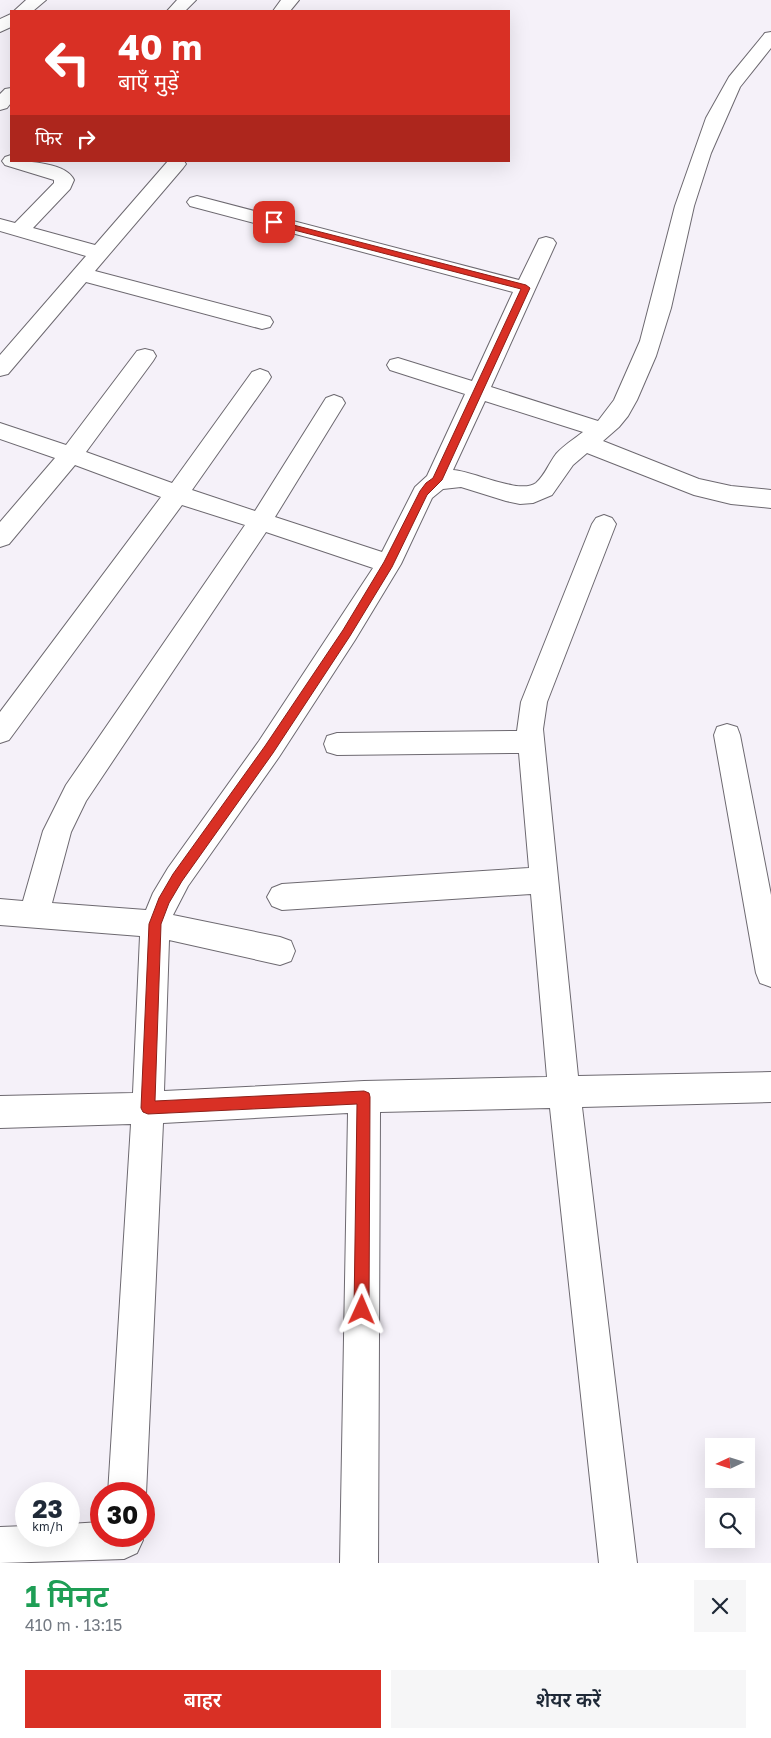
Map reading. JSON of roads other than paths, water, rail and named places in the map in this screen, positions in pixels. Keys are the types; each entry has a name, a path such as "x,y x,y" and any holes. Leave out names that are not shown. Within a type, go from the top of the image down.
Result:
{"street":[{"path":"23,10 37,0"},
{"path":"176,10 187,0"},
{"path":"282,10 290,0"},
{"path":"128,1482 148,1108 155,924 164,902 178,878 269,749 346,633 389,564 423,493 429,485 437,480 448,478 481,483 525,496 534,494 542,491 552,481 565,460 594,437 617,415 628,396 651,337 680,221 697,168 721,108 731,87 747,64 771,37"},
{"path":"0,104 10,94"},
{"path":"9,227 63,185 64,180 63,177 57,174 15,162"},
{"path":"0,369 176,164"},
{"path":"197,202 526,288"},
{"path":"9,227 99,253"},
{"path":"437,480 546,244"},
{"path":"82,274 262,322"},
{"path":"0,538 71,455 145,356"},
{"path":"398,366 478,390 594,437 694,486 731,495 771,499"},
{"path":"0,732 177,494 260,377"},
{"path":"34,914 57,830 76,793 260,522 334,403"},
{"path":"0,431 177,494 389,564"},
{"path":"604,524 534,702 530,728 564,1094 618,1563"},
{"path":"726,735 771,973"},
{"path":"337,744 531,742"},
{"path":"282,897 543,880"},
{"path":"0,912 155,924 280,951"},
{"path":"0,1112 148,1108 364,1097 564,1094 604,1090 771,1087"},
{"path":"359,1563 364,1097"},
{"path":"0,1546 90,1546"}]}
